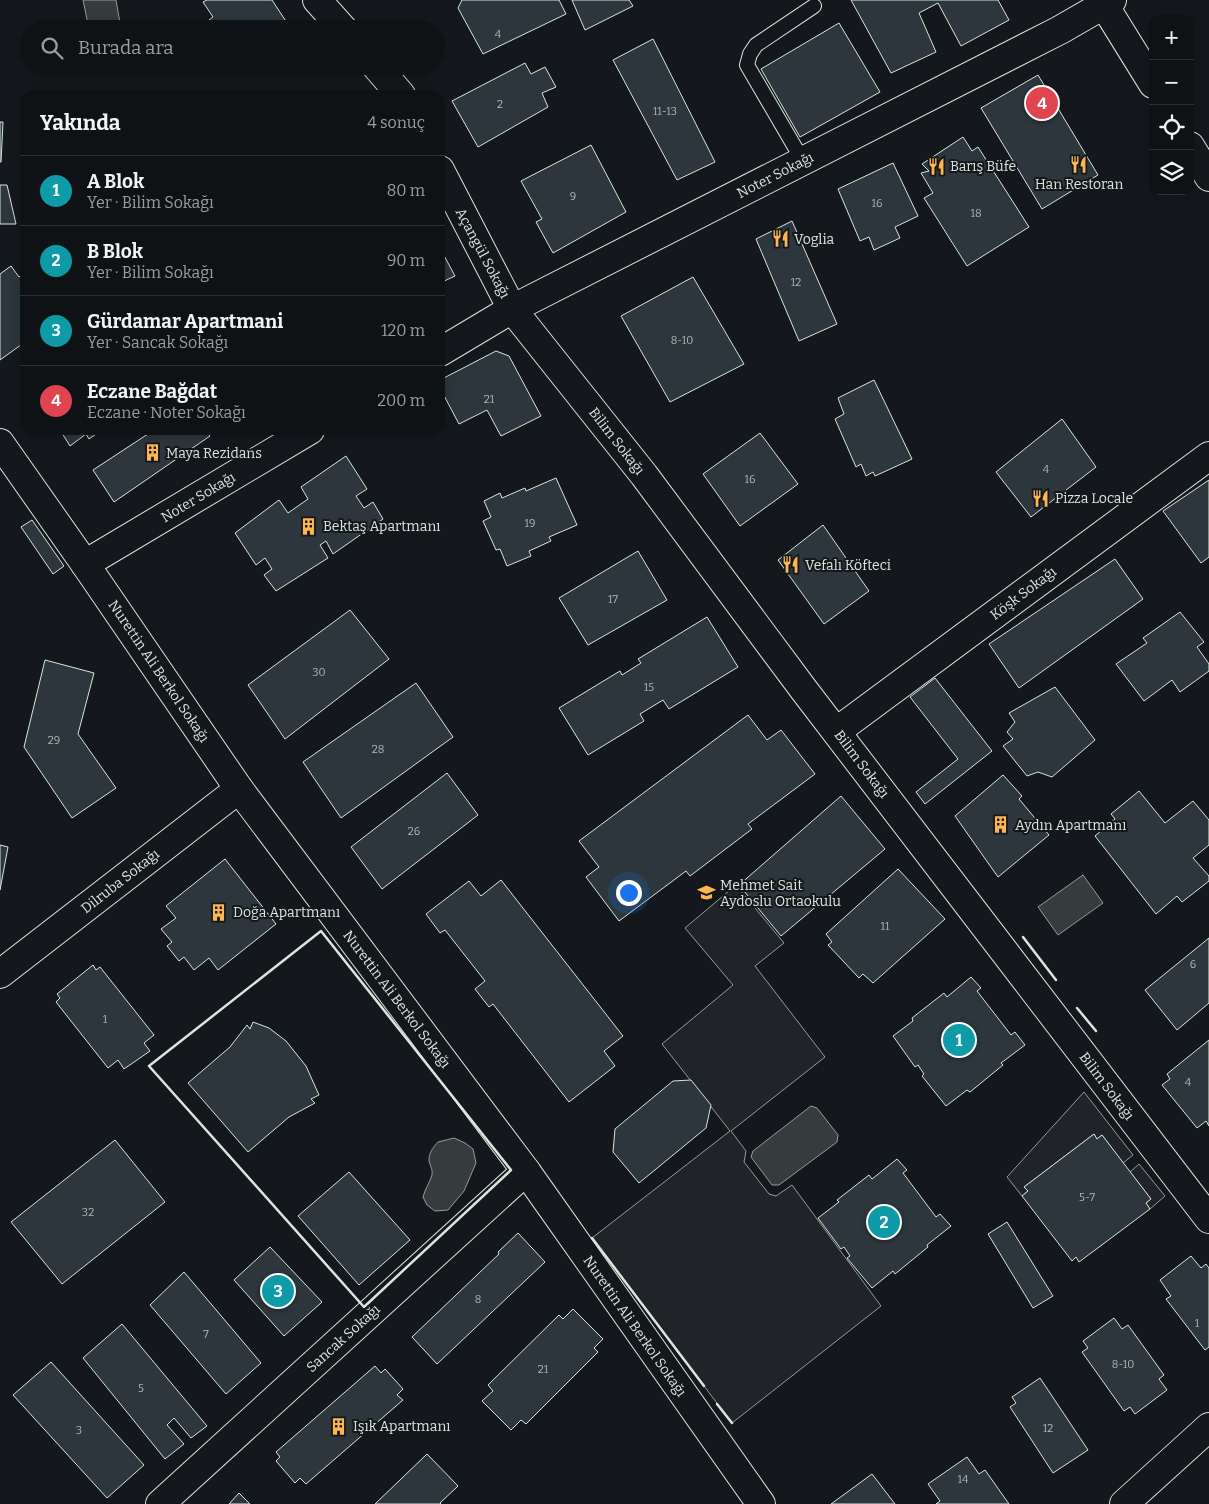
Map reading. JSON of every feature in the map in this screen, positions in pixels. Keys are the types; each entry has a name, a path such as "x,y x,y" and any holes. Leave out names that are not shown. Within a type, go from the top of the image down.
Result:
{"street":[{"path":"317,0 335,20"},
{"path":"1106,2 1149,77"},
{"name":"Noter Sokağı","path":"445,349 512,309 1060,30 1106,2"},
{"path":"383,75 396,90"},
{"path":"1193,150 1209,176"},
{"name":"Açangül Sokağı","path":"445,180 512,309"},
{"name":"Bilim Sokağı","path":"512,309 644,475 798,682 1209,1220"},
{"name":"Noter Sokağı","path":"85,564 302,435"},
{"name":"Nurettin Ali Berkol Sokağı","path":"0,443 239,789 526,1171 761,1504"},
{"name":"Köşk Sokağı","path":"837,731 1209,456"},
{"name":"Dilruba Sokağı","path":"0,974 239,789"},
{"name":"Sancak Sokağı","path":"160,1504 526,1171"},
{"path":"1124,1504 1209,1428"}],"lane":[{"path":"803,161 747,65 750,54 762,40 814,6"}],"shaded area":[{"path":"83,0 116,0 119,20 87,20"},
{"path":"1083,875 1103,903 1058,935 1038,907"},
{"path":"736,885 784,943 755,966 825,1057 731,1131 746,1151 744,1162 769,1194 776,1196 792,1185 881,1306 732,1423 592,1238 730,1131 662,1044 733,985 685,928"},
{"path":"1084,1092 1133,1155 1123,1163 1102,1135 1097,1139 1094,1134 1024,1187 1028,1191 1022,1196 1007,1177"},
{"path":"811,1106 817,1108 838,1135 837,1142 779,1185 772,1185 751,1157 753,1151"},
{"path":"454,1138 473,1149 476,1163 464,1191 448,1210 435,1211 427,1205 423,1197 432,1175 429,1157 438,1142"},
{"path":"1139,1164 1165,1196 1150,1209 1146,1203 1151,1199 1130,1172"}],"building":[{"path":"207,0 272,0 285,20 209,20 213,17 203,2"},
{"path":"462,0 559,0 566,14 483,54 458,8"},
{"path":"572,0 629,0 633,6 585,30"},
{"path":"851,0 998,0 1009,20 961,46 938,3 919,13 936,52 891,73"},
{"path":"839,23 880,92 800,137 761,69"},
{"path":"653,39 715,162 677,180 613,60"},
{"path":"525,63 531,74 545,67 556,87 542,93 548,107 478,147 452,101"},
{"path":"1038,75 1098,175 1042,209 981,108"},
{"path":"0,122 3,122 1,162 0,162"},
{"path":"963,137 972,151 978,147 1029,227 967,266 924,198 933,193 921,173 929,171 922,164"},
{"path":"591,145 626,212 553,253 536,222 542,219 521,181"},
{"path":"893,163 918,216 895,227 900,238 874,250 869,237 860,241 838,189"},
{"path":"0,185 7,185 16,224 0,224"},
{"path":"792,221 837,324 799,341 756,239"},
{"path":"445,257 455,276 445,281"},
{"path":"11,266 20,276 20,346 0,360 0,274"},
{"path":"693,277 744,364 670,402 621,316"},
{"path":"496,351 509,356 541,416 501,436 487,410 459,424 445,397 445,377"},
{"path":"874,380 912,459 875,476 873,472 866,476 861,464 856,467 835,419 844,414 838,398"},
{"path":"1062,419 1096,467 1031,517 996,472"},
{"path":"760,433 798,484 740,526 703,474"},
{"path":"63,435 85,435 70,446"},
{"path":"87,435 95,435 89,439"},
{"name":"Maya Rezidans","path":"146,435 210,436 114,502 93,470"},
{"name":"Bektaş Apartmanı","path":"346,456 367,489 356,496 364,508 373,502 383,519 333,554 326,541 320,545 328,558 276,591 264,575 272,569 265,558 256,565 235,533 279,500 288,513 308,499 301,487"},
{"path":"556,478 577,525 549,537 551,541 529,551 531,556 507,566 500,549 496,550 483,521 491,517 484,501 500,493 502,498 525,488 526,491"},
{"path":"1209,480 1209,557 1201,563 1163,511"},
{"path":"32,520 64,566 53,574 21,527"},
{"path":"823,525 869,591 824,624 778,560"},
{"path":"638,551 667,600 588,645 559,598"},
{"path":"1115,559 1143,599 1019,688 989,644"},
{"path":"350,610 389,659 285,739 248,685"},
{"path":"1180,612 1204,642 1197,647 1209,664 1209,671 1180,692 1172,680 1144,701 1116,664 1147,643 1143,638"},
{"path":"707,617 738,667 669,709 663,700 640,714 644,721 588,755 559,708 620,671 622,675 641,663 638,659"},
{"path":"45,660 94,673 78,734 116,788 72,818 24,747"},
{"path":"935,678 992,751 925,804 916,792 958,759 910,697"},
{"path":"416,683 453,737 341,818 303,762"},
{"path":"1055,687 1095,740 1052,777 1038,772 1027,776 1003,746 1013,739 1007,732 1015,722 1009,713"},
{"path":"748,715 767,740 781,730 815,774 748,824 752,829 690,876 686,871 619,921 586,877 599,867 579,841"},
{"path":"447,773 478,815 382,889 351,847"},
{"name":"Aydın Apartmanı","path":"1003,775 1022,796 1019,799 1049,835 998,877 955,816"},
{"path":"1139,791 1165,823 1193,801 1209,820 1209,845 1193,858 1209,876 1209,881 1182,902 1177,896 1156,914 1095,836 1115,819 1111,814"},
{"path":"841,796 885,849 781,936 739,885"},
{"path":"0,845 8,847 0,890"},
{"name":"Doğa Apartmanı","path":"225,859 276,924 218,970 209,958 194,970 184,957 179,961 167,946 172,942 161,929 176,918 166,906"},
{"path":"898,869 945,919 873,983 863,974 859,978 828,945 832,942 826,934"},
{"path":"501,880 623,1036 604,1051 615,1066 569,1102 493,1004 489,1007 475,989 485,981 445,930 440,933 426,914 469,881 481,896"},
{"path":"1209,938 1209,1003 1177,1030 1145,990"},
{"path":"93,965 96,970 100,967 154,1035 144,1043 150,1051 124,1069 118,1060 108,1068 56,1002 60,998 57,994"},
{"path":"971,977 981,988 977,991 1011,1035 1015,1032 1025,1045 1001,1063 1003,1065 970,1092 967,1090 946,1106 922,1076 924,1074 918,1065 915,1067 893,1036 913,1021 912,1018 944,993 947,997"},
{"path":"253,1022 269,1028 286,1041 306,1066 319,1095 311,1099 315,1103 289,1117 248,1152 188,1083 230,1047 247,1025 250,1029"},
{"path":"1209,1040 1209,1126 1206,1121 1197,1128 1162,1085 1170,1079 1167,1074"},
{"path":"691,1080 711,1105 706,1128 639,1183 613,1152 615,1129 673,1081"},
{"path":"1094,1134 1097,1139 1102,1135 1151,1199 1146,1203 1150,1209 1079,1262 1076,1257 1072,1261 1022,1196 1028,1191 1024,1187"},
{"path":"115,1140 165,1202 62,1284 11,1222"},
{"path":"897,1159 907,1170 903,1173 936,1217 940,1214 951,1226 895,1274 893,1271 872,1288 847,1258 850,1256 844,1247 841,1249 818,1218 839,1202 837,1200 869,1175 872,1179"},
{"path":"349,1172 410,1240 359,1285 298,1216"},
{"path":"1007,1222 1053,1296 1033,1308 988,1234"},
{"path":"518,1233 545,1262 437,1364 412,1337 499,1254 498,1252"},
{"path":"270,1247 322,1302 284,1336 234,1280"},
{"path":"1191,1256 1201,1268 1206,1264 1209,1268 1209,1347 1205,1350 1166,1299 1171,1296 1160,1280"},
{"path":"184,1272 261,1363 226,1394 150,1305"},
{"path":"573,1309 603,1339 594,1348 598,1352 526,1424 521,1420 511,1430 482,1401 493,1391 488,1385 559,1315 563,1319"},
{"path":"1114,1318 1122,1329 1128,1325 1164,1375 1159,1379 1167,1390 1135,1414 1130,1407 1124,1411 1082,1352 1088,1348 1083,1341"},
{"path":"122,1324 207,1426 191,1438 174,1418 167,1425 184,1444 165,1459 83,1358"},
{"path":"51,1362 144,1465 107,1498 13,1395"},
{"name":"Işık Apartmanı","path":"375,1366 381,1373 385,1369 403,1389 397,1395 403,1400 306,1484 300,1478 295,1483 276,1461 280,1457 276,1452"},
{"path":"1040,1378 1088,1450 1053,1473 1010,1407 1016,1403 1012,1397"},
{"path":"427,1454 458,1486 441,1504 375,1504"},
{"path":"967,1457 979,1474 985,1470 1009,1504 936,1504 940,1501 928,1484"},
{"path":"872,1474 895,1504 831,1504"},
{"path":"239,1493 250,1504 229,1504"}],"wall":[{"path":"321,931 511,1170 364,1307 149,1066 321,931"},
{"path":"1023,937 1056,980"},
{"path":"1077,1008 1096,1031"},
{"path":"592,1238 704,1386"},
{"path":"717,1404 732,1423"}],"place":[{"name":"Eczane Bağdat","path":"1042,103"},
{"name":"Han Restoran","path":"1079,164"},
{"name":"Barış Büfe","path":"936,166"},
{"name":"Voglia","path":"780,239"},
{"name":"Maya Rezidans","path":"152,453"},
{"name":"Pizza Locale","path":"1041,498"},
{"name":"Bektaş Apartmanı","path":"309,526"},
{"name":"Vefalı Köfteci","path":"791,565"},
{"name":"Aydın Apartmanı","path":"1001,825"},
{"name":"Mehmet Sait Aydoslu Ortaokulu","path":"706,893"},
{"name":"Doğa Apartmanı","path":"219,912"},
{"name":"A Blok","path":"959,1040"},
{"name":"B Blok","path":"884,1222"},
{"name":"Gürdamar Apartmani","path":"278,1291"},
{"name":"Işık Apartmanı","path":"339,1426"}]}
